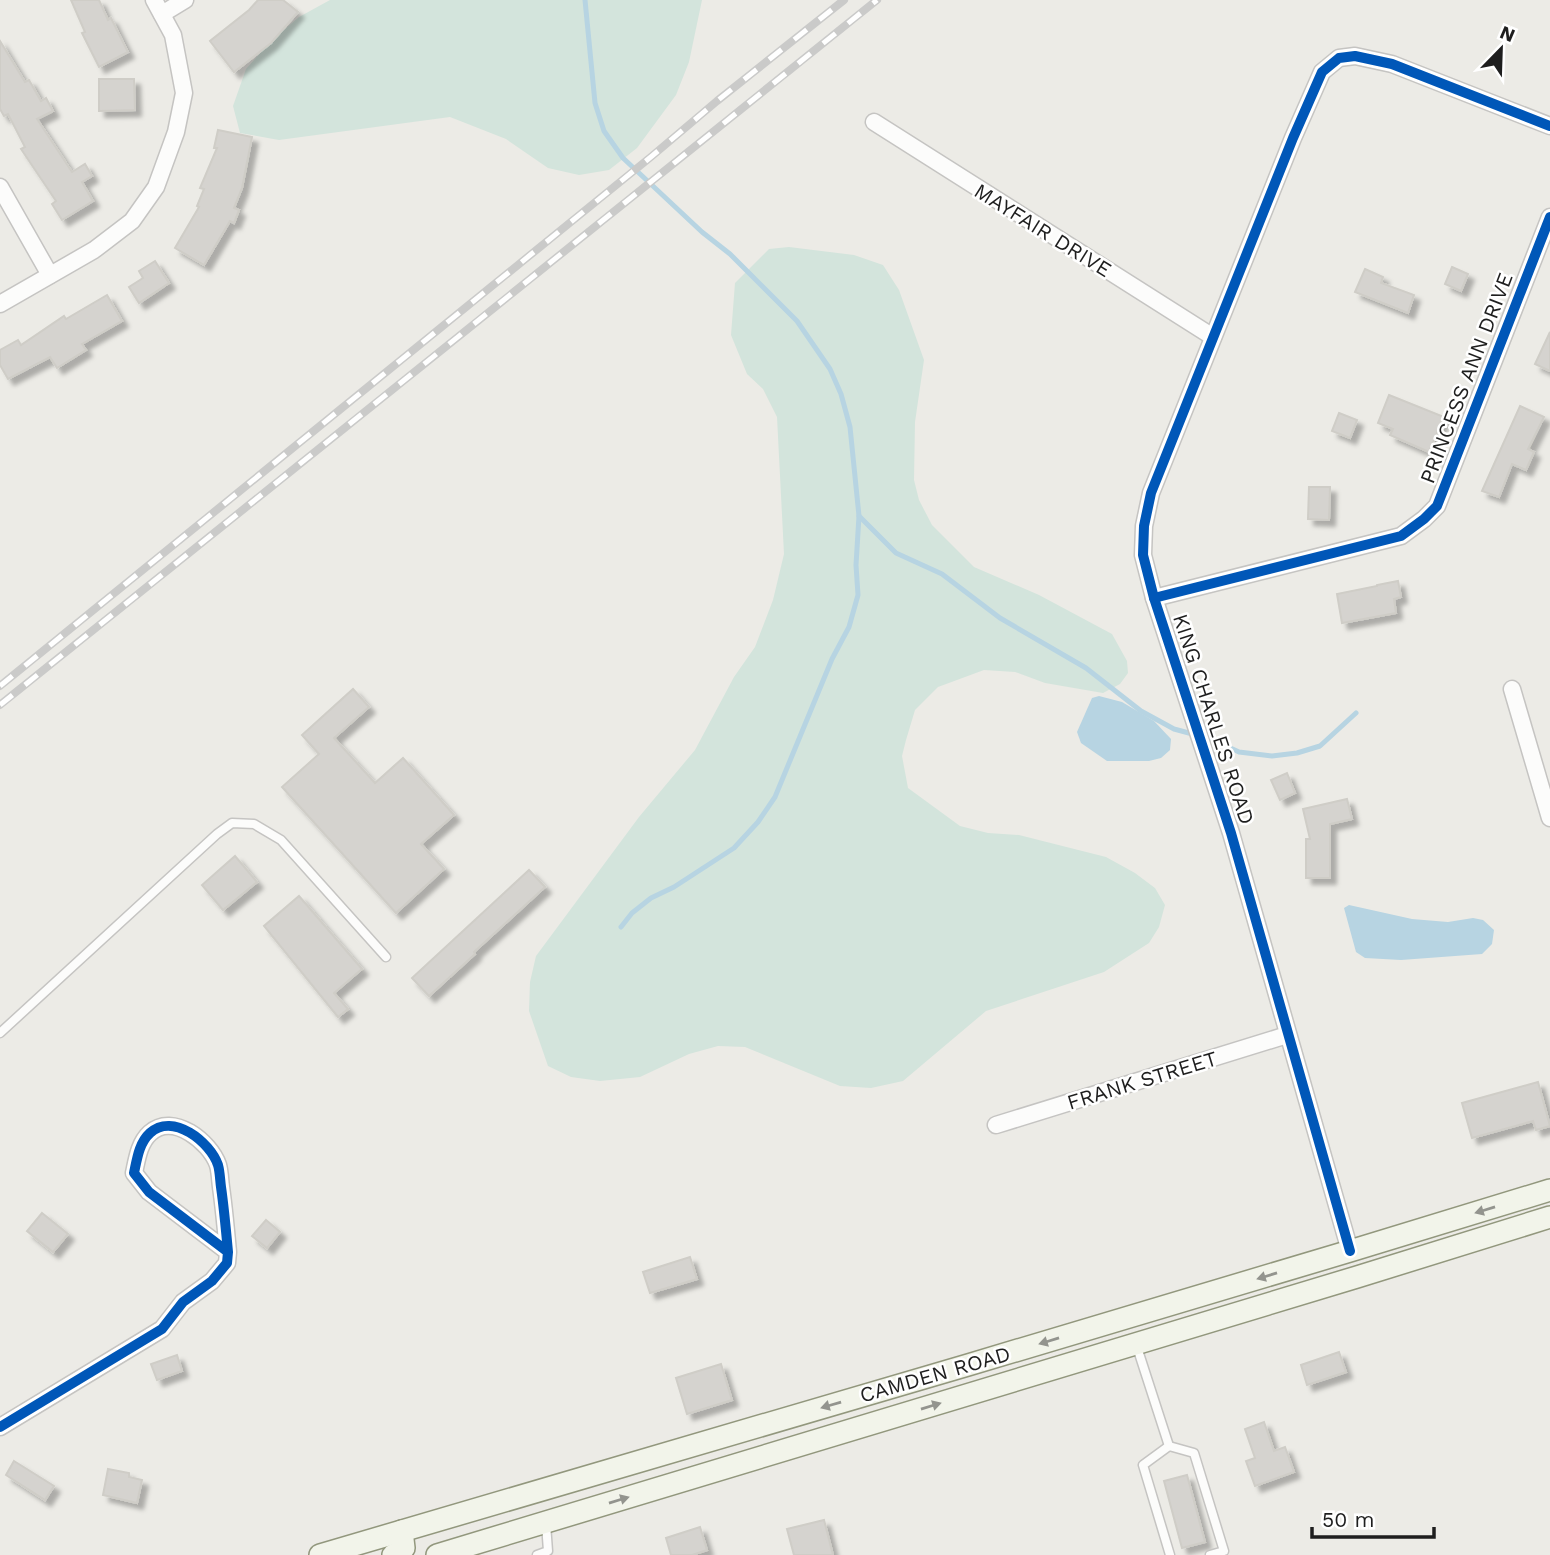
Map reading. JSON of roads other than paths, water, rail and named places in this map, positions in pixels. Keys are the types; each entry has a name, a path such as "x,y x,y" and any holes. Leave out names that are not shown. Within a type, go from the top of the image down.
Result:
{"main road":[{"name":"CAMDEN ROAD","path":"320,1555 1550,1190"},
{"path":"1383,1269 1382,1262 1389,1259 1550,1204"},
{"name":"CAMDEN ROAD","path":"434,1555 468,1550 546,1522 1550,1217"},
{"path":"1143,1342 1204,1316 1346,1271 1354,1266 1350,1251"},
{"path":"434,1555 435,1544 440,1540 578,1498 594,1475"},
{"path":"393,1555 404,1548 402,1531"}],"street":[{"path":"0,304 94,250 132,221 156,187 176,132 184,93 173,35 158,7 185,0"},
{"name":"KING CHARLES ROAD","path":"1350,1251 1231,832 1154,598 1143,555 1143,526 1151,493 1322,72 1339,58 1355,55 1392,64 1550,126"},
{"name":"MAYFAIR DRIVE","path":"874,122 1213,337"},
{"path":"0,187 50,275"},
{"name":"PRINCESS ANN DRIVE","path":"1154,598 1401,536 1424,519 1437,506 1550,218"},
{"path":"1512,689 1550,818"},
{"name":"FRANK STREET","path":"996,1125 1287,1035"},
{"path":"0,1427 162,1329 183,1302 212,1281 227,1263 228,1252 218,1166 209,1149 199,1138 181,1128 165,1125 150,1133 138,1152 134,1173 149,1192 228,1252"}],"lane":[{"path":"0,1032 232,822 254,824 281,840 386,957"},
{"path":"1143,1342 1169,1446"},
{"path":"1169,1446 1143,1465 1170,1555"},
{"path":"1169,1446 1194,1453 1224,1551 1210,1555"},
{"path":"537,1555 548,1551 546,1522"}],"water":[{"path":"1099,696 1122,702 1154,721 1171,739 1170,750 1161,758 1149,761 1107,761 1081,743 1077,732 1092,698"},
{"path":"1349,905 1412,919 1448,922 1473,918 1483,920 1494,930 1492,944 1482,954 1401,960 1365,958 1356,952 1344,908"}],"waterway":[{"path":"585,0 595,103 604,131 623,158 702,232 730,254 797,321 830,369 841,394 850,427 859,516 856,565 858,595 849,627 832,659 775,797 758,822 734,848 674,887 651,898 632,913 621,927"},
{"path":"859,516 896,553 942,574 1000,618 1086,668 1141,711 1174,729 1211,739 1239,752 1272,756 1297,753 1320,746 1356,713"}],"railway":[{"path":"0,686 844,0"},
{"path":"0,705 877,0"}]}
